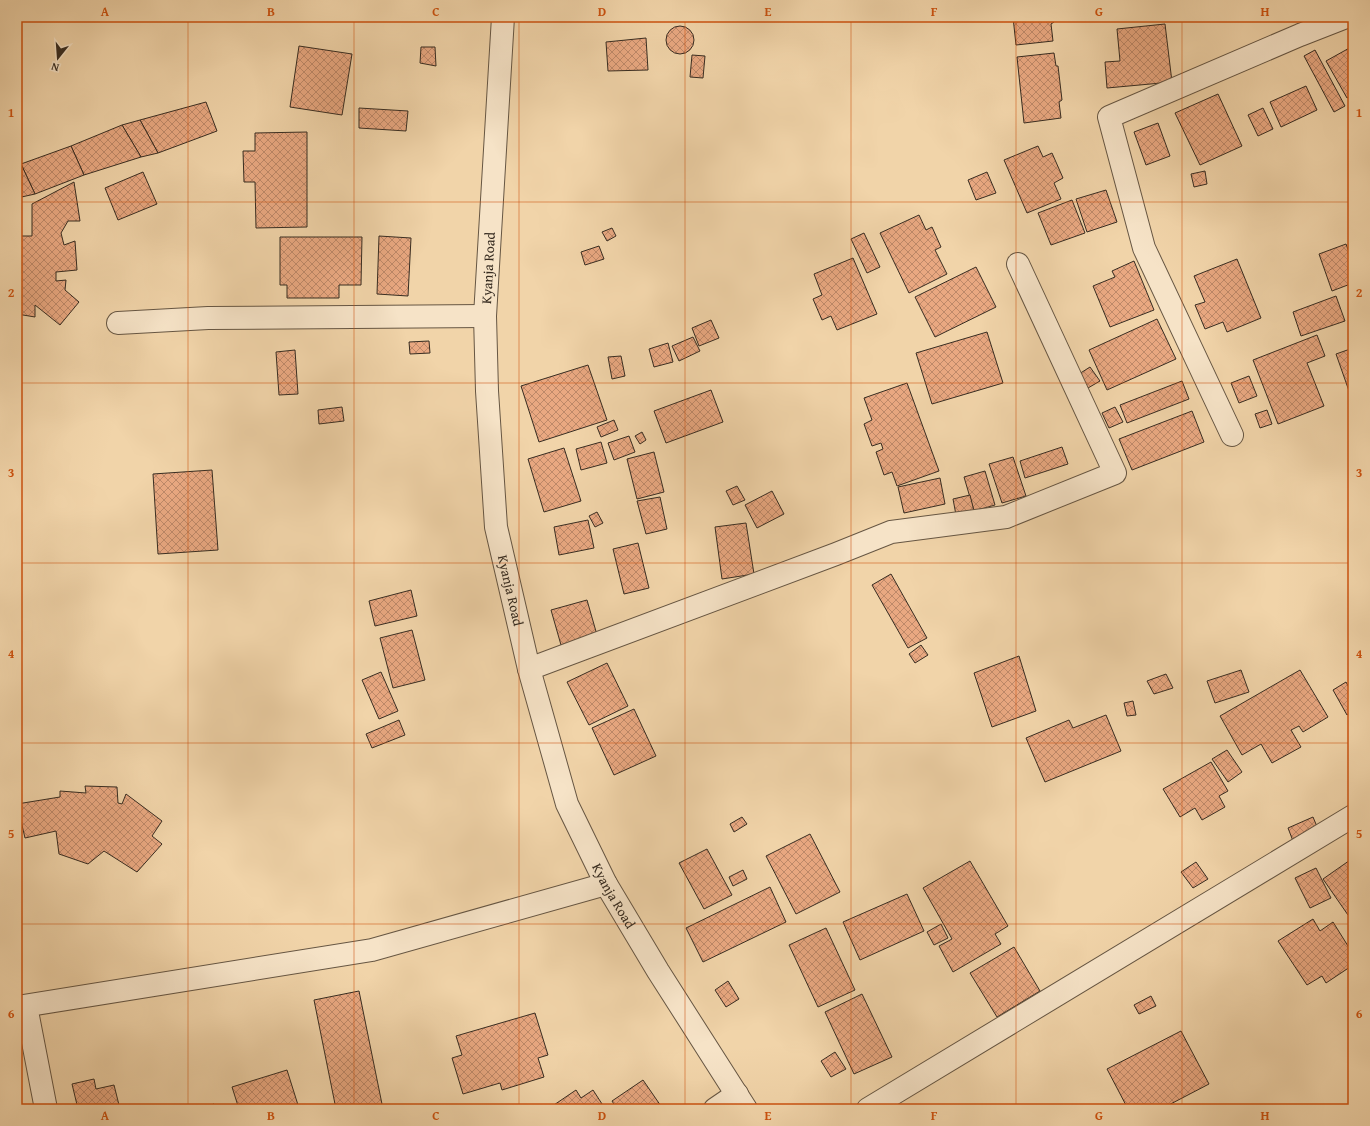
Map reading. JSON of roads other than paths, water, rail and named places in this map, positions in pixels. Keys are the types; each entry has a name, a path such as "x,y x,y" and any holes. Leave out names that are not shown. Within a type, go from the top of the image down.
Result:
{"street":[{"name":"Kyanja Road","path":"503,17 485,316 487,391 496,527 529,669 567,804 606,884 658,971 742,1102"},
{"path":"1232,435 1144,248 1109,117 1292,38 1346,17"},
{"path":"529,669 892,532 1006,517 1115,473 1018,264"},
{"path":"118,323 208,318 485,316"},
{"path":"868,1109 1353,816"},
{"path":"46,1109 21,1006 372,950 606,884"},
{"path":"715,1109 742,1102"}]}
